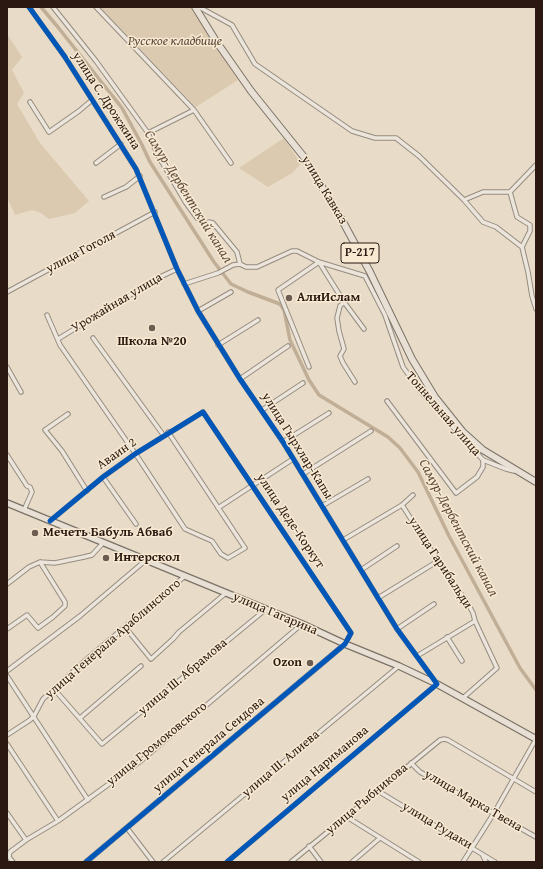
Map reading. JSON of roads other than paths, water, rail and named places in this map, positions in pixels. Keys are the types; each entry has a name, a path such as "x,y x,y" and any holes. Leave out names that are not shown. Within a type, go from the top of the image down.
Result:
{"highway":[{"name":"улица Кавказ","path":"194,7 251,91 304,157 342,220 370,272 412,359 435,397 463,432 483,450 536,482"}],"main road":[{"name":"улица Гагарина","path":"7,503 264,610 302,624 345,644 399,666 437,684 536,739"}],"street":[{"name":"улица С. Дрожжина","path":"29,7 65,57 121,144 140,176 155,212"},
{"name":"улица С. Дрожжина","path":"53,7 105,73 148,133 159,157 186,203 197,218 202,219 206,224 209,222 213,223 236,252 240,264"},
{"path":"96,7 194,110 231,163"},
{"path":"199,7 232,25 255,64 352,130 375,138 396,138 419,156 464,200 483,222 496,227 522,247"},
{"path":"30,102 49,132 92,100"},
{"path":"148,133 194,110"},
{"path":"96,163 121,144"},
{"path":"464,200 483,192 510,192 536,166"},
{"path":"104,197 126,186 140,176"},
{"path":"510,192 517,217 530,225 530,231 522,247 536,309"},
{"name":"улица Гырхлар-Капы","path":"155,212 184,284 218,345 294,459 397,629 437,684"},
{"name":"улица Гоголя","path":"7,292 155,212"},
{"path":"184,284 218,273 228,267 240,264 246,267 256,267 292,251 298,251 319,262 359,274 370,272"},
{"path":"319,262 344,302 364,329"},
{"path":"309,367 278,290 319,262"},
{"name":"Урожайная улица","path":"58,338 158,278 177,269"},
{"name":"Тоннельная улица","path":"359,274 367,278 385,315 403,367 420,391 483,460 483,467 477,477 456,493 387,401"},
{"path":"198,311 231,292"},
{"path":"344,302 340,306 337,318 338,331 344,350 340,356 355,382"},
{"path":"47,315 64,351 185,529 212,541 220,554 228,558 245,548 168,432"},
{"path":"218,345 258,320"},
{"path":"93,338 164,436"},
{"path":"240,379 288,346"},
{"path":"7,367 21,392"},
{"path":"262,410 303,383"},
{"name":"Аваин 2","path":"50,521 103,477 135,454 168,432 203,412"},
{"name":"улица Деде-Коркут","path":"203,412 351,633 345,644"},
{"path":"283,442 329,413"},
{"path":"68,414 45,430 62,450 87,491"},
{"path":"303,474 371,431"},
{"path":"7,455 32,492 24,510"},
{"path":"218,508 294,459"},
{"path":"483,460 506,469 520,472"},
{"path":"103,477 136,524"},
{"path":"322,506 368,479"},
{"path":"343,540 402,505 414,495"},
{"name":"улица Гарибальди","path":"402,505 438,561 467,602 497,668 463,698"},
{"path":"7,584 29,567 40,562 55,563 92,555 103,543"},
{"path":"361,570 397,546"},
{"path":"7,671 80,616 146,560"},
{"path":"378,598 438,561"},
{"path":"7,629 27,615 38,628 65,606 65,602 40,562"},
{"name":"улица Генерала Араблинского","path":"7,735 34,716 43,699 185,576"},
{"path":"125,627 151,659 179,632 226,593"},
{"path":"397,629 434,604"},
{"name":"улица Ш. Абрамова","path":"80,718 102,744 264,610"},
{"path":"417,656 475,622"},
{"name":"улица Громоковского","path":"13,862 9,857 10,852 26,840 58,821 142,760 302,624"},
{"path":"448,637 462,661"},
{"name":"улица Генерала Сеидова","path":"86,862 345,644"},
{"path":"54,689 80,718 141,666"},
{"name":"улица Ш. Алиева","path":"162,862 399,666"},
{"path":"7,676 88,800"},
{"name":"улица Нариманова","path":"227,862 437,684"},
{"name":"улица Рыбникова","path":"291,862 440,740 444,739 514,779"},
{"path":"463,862 494,813 536,739"},
{"path":"7,744 58,821"},
{"name":"улица Марка Твена","path":"411,763 420,772 536,837"},
{"path":"514,779 536,792"},
{"name":"улица Рудаки","path":"378,791 495,862"},
{"path":"7,813 26,840"},
{"path":"347,817 416,861"},
{"path":"127,828 154,862"},
{"path":"352,862 380,838"},
{"path":"309,846 321,862"},
{"path":"481,853 486,862"}],"waterway":[{"name":"Самур-Дербентский канал","path":"41,7 122,108 150,162 214,262 231,284 280,304 284,310 290,340 309,380 319,395 388,437 400,448 418,472 449,536 520,668 536,690"}],"place":[{"name":"АлиИслам","path":"289,298"},
{"name":"Школа №20","path":"152,328"},
{"name":"Мечеть Бабуль Абваб","path":"35,533"},
{"name":"Интерскол","path":"106,558"},
{"name":"Ozon","path":"310,663"}],"park label":[{"name":"Русское кладбище","path":"175,42"}]}
